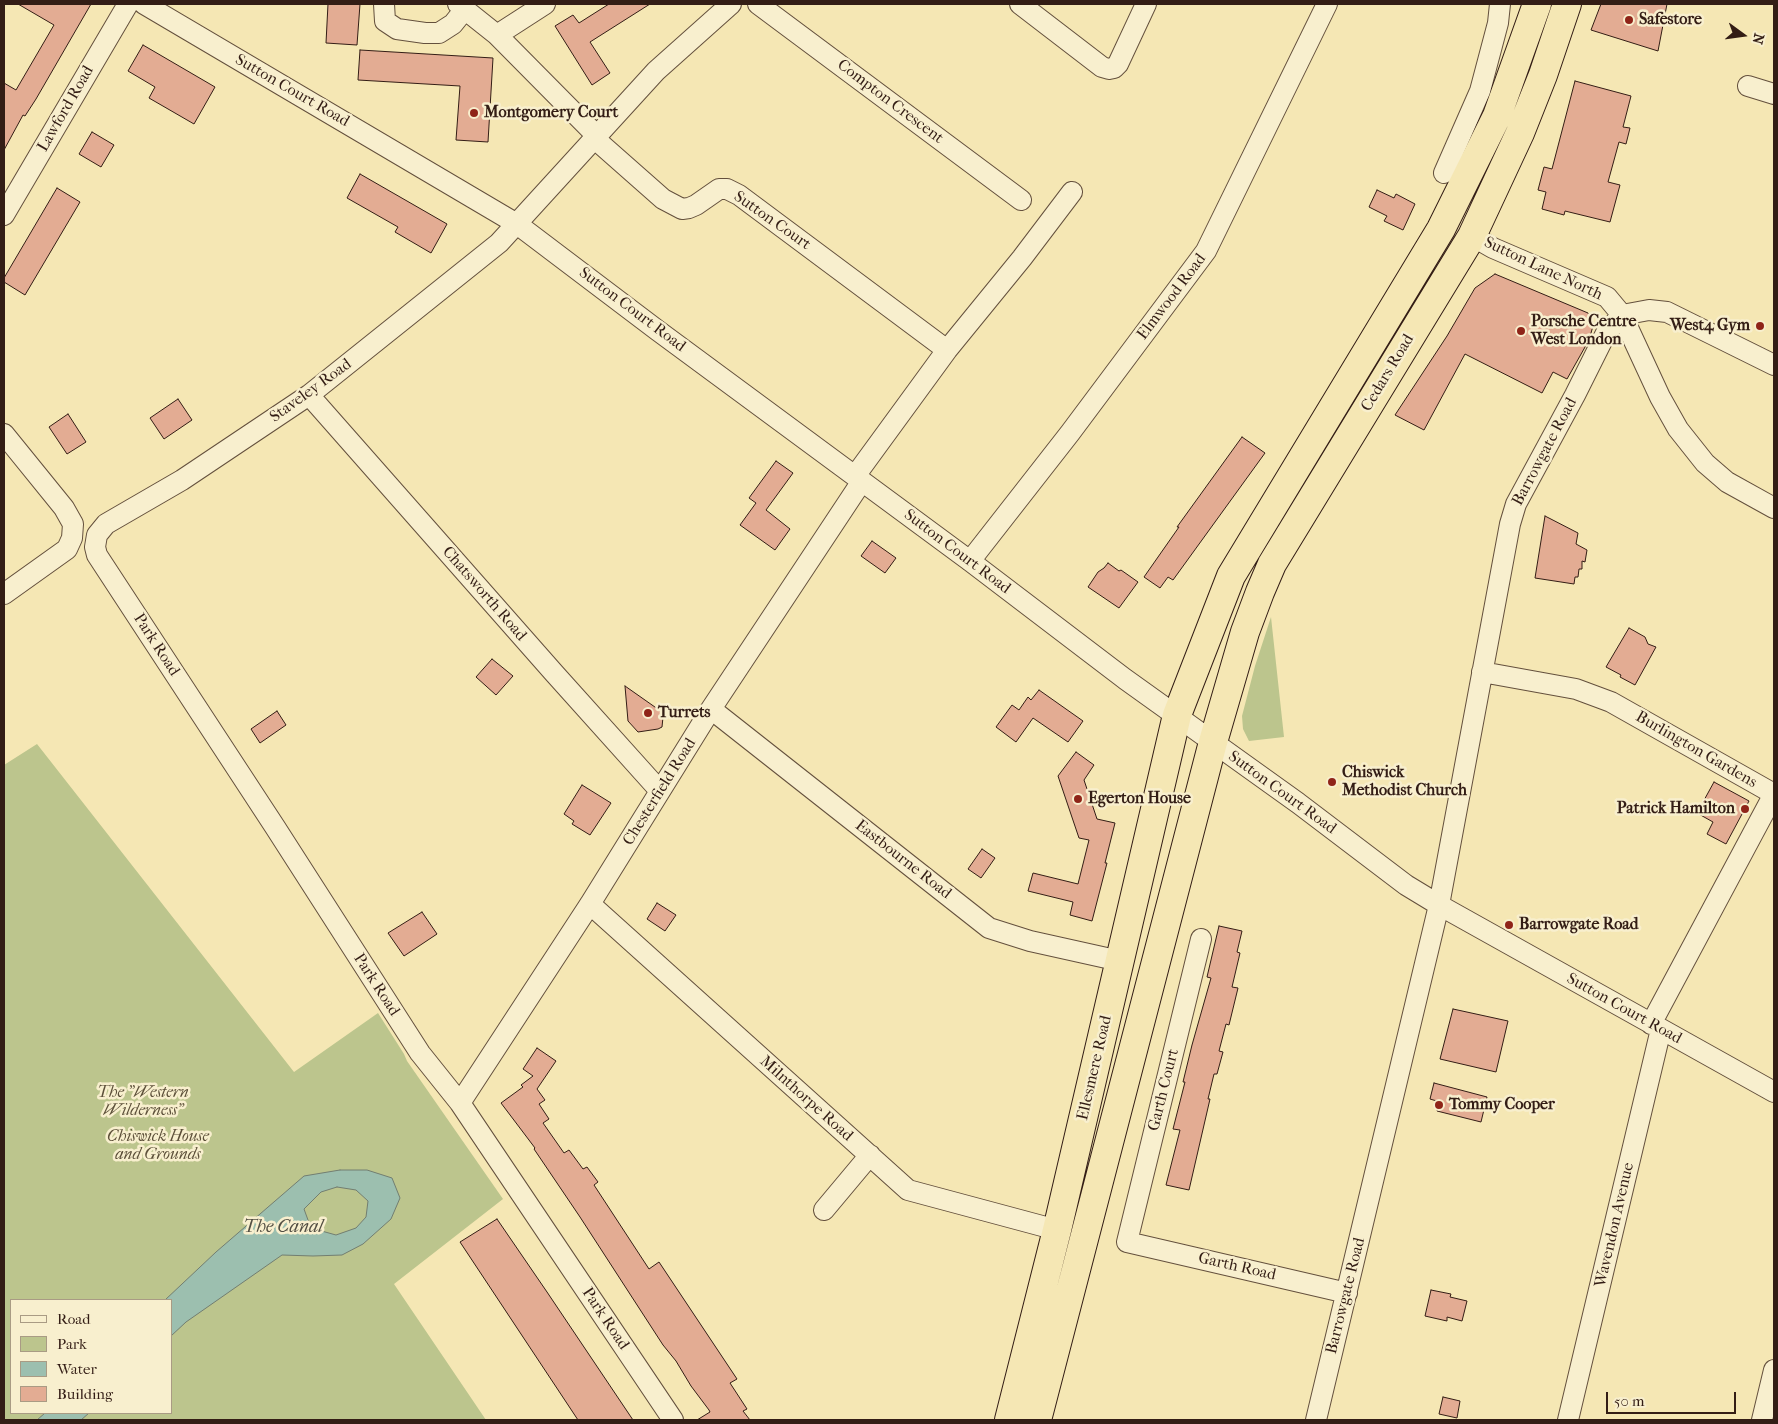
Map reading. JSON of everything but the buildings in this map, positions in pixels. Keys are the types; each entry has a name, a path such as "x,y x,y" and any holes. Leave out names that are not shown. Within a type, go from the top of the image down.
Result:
{"highway":[{"name":"Cedars Road","path":"1177,715 1231,576 1445,220 1497,116 1537,4"},
{"name":"Cedars Road","path":"1213,742 1246,632 1272,564 1472,236 1520,133 1567,4"},
{"name":"Ellesmere Road","path":"1009,1420 1057,1230 1161,776 1177,715"},
{"name":"Ellesmere Road","path":"1037,1420 1213,742"}],"street":[{"name":"Lawford Road","path":"4,215 128,4"},
{"name":"Sutton Court Road","path":"144,4 517,224 656,330 970,561 1125,679 1298,803 1406,885 1774,1092"},
{"path":"384,4 385,21 397,29 425,33 439,33 453,24 462,6 497,35 596,137"},
{"path":"497,35 545,4"},
{"name":"Staveley Road","path":"95,541 97,535 106,524 182,480 309,395 499,242 656,71 731,4"},
{"name":"Compton Crescent","path":"758,4 1022,200"},
{"path":"1020,4 1102,67 1109,69 1114,68 1118,64 1146,4"},
{"name":"Elmwood Road","path":"970,561 1070,433 1206,251 1327,4"},
{"path":"1444,173 1480,91 1494,40 1500,4"},
{"path":"1748,86 1774,94"},
{"name":"Sutton Court","path":"596,137 663,199 682,209 696,205 719,189 726,189 739,195 947,350"},
{"name":"Chesterfield Road","path":"460,1103 590,904 711,709 858,479 947,350 1022,258 1072,192"},
{"name":"Sutton Lane North","path":"1472,236 1493,248 1606,297 1622,315 1660,397 1678,429 1705,463 1727,482 1774,508"},
{"path":"1622,315 1650,310 1667,312 1774,365"},
{"name":"Barrowgate Road","path":"1316,1420 1439,905 1510,524 1516,504 1606,333 1622,315"},
{"name":"Chatsworth Road","path":"309,395 660,791"},
{"path":"4,434 64,508 73,524 72,538 67,550 4,594"},
{"name":"Park Road","path":"95,541 97,555 420,1053 460,1103 673,1420"},
{"name":"Burlington Gardens","path":"1482,672 1576,689 1611,702 1774,794 1656,1026"},
{"name":"Eastbourne Road","path":"711,709 989,928 1030,941 1120,961"},
{"name":"Milnthorpe Road","path":"590,904 908,1190 1057,1230"},
{"name":"Garth Court","path":"1127,1242 1201,939"},
{"name":"Wavendon Avenue","path":"1568,1420 1656,1026"},
{"path":"824,1210 870,1155"},
{"name":"Garth Road","path":"1127,1242 1347,1293"},
{"path":"1762,1420 1774,1370"}],"green space":[{"path":"1271,617 1284,737 1249,741 1243,729 1242,716 1255,666"},
{"name":"Chiswick House and Grounds","path":"37,744 294,1072 378,1013 407,1061 503,1199 394,1284 486,1420 4,1420 4,765"}],"water":[{"name":"The Canal","path":"340,1170 367,1170 392,1178 400,1198 391,1219 363,1244 342,1255 282,1255 186,1322 172,1335 172,1299 166,1299 216,1252 304,1176","holes":["337,1187 356,1190 368,1201 366,1217 356,1228 336,1235 318,1230 308,1220 304,1209 321,1192"]},
{"path":"44,1414 88,1414 81,1420 37,1420"}],"place":[{"name":"Safestore","path":"1629,20"},
{"name":"Montgomery Court","path":"474,113"},
{"name":"West4 Gym","path":"1760,326"},
{"name":"Porsche Centre West London","path":"1521,331"},
{"name":"Turrets","path":"648,713"},
{"name":"Chiswick Methodist Church","path":"1332,782"},
{"name":"Egerton House","path":"1078,799"},
{"name":"Patrick Hamilton","path":"1745,809"},
{"name":"Barrowgate Road","path":"1509,925"},
{"name":"Tommy Cooper","path":"1439,1105"}],"park label":[{"name":"The \"Western Wilderness\"","path":"143,1102"}]}
